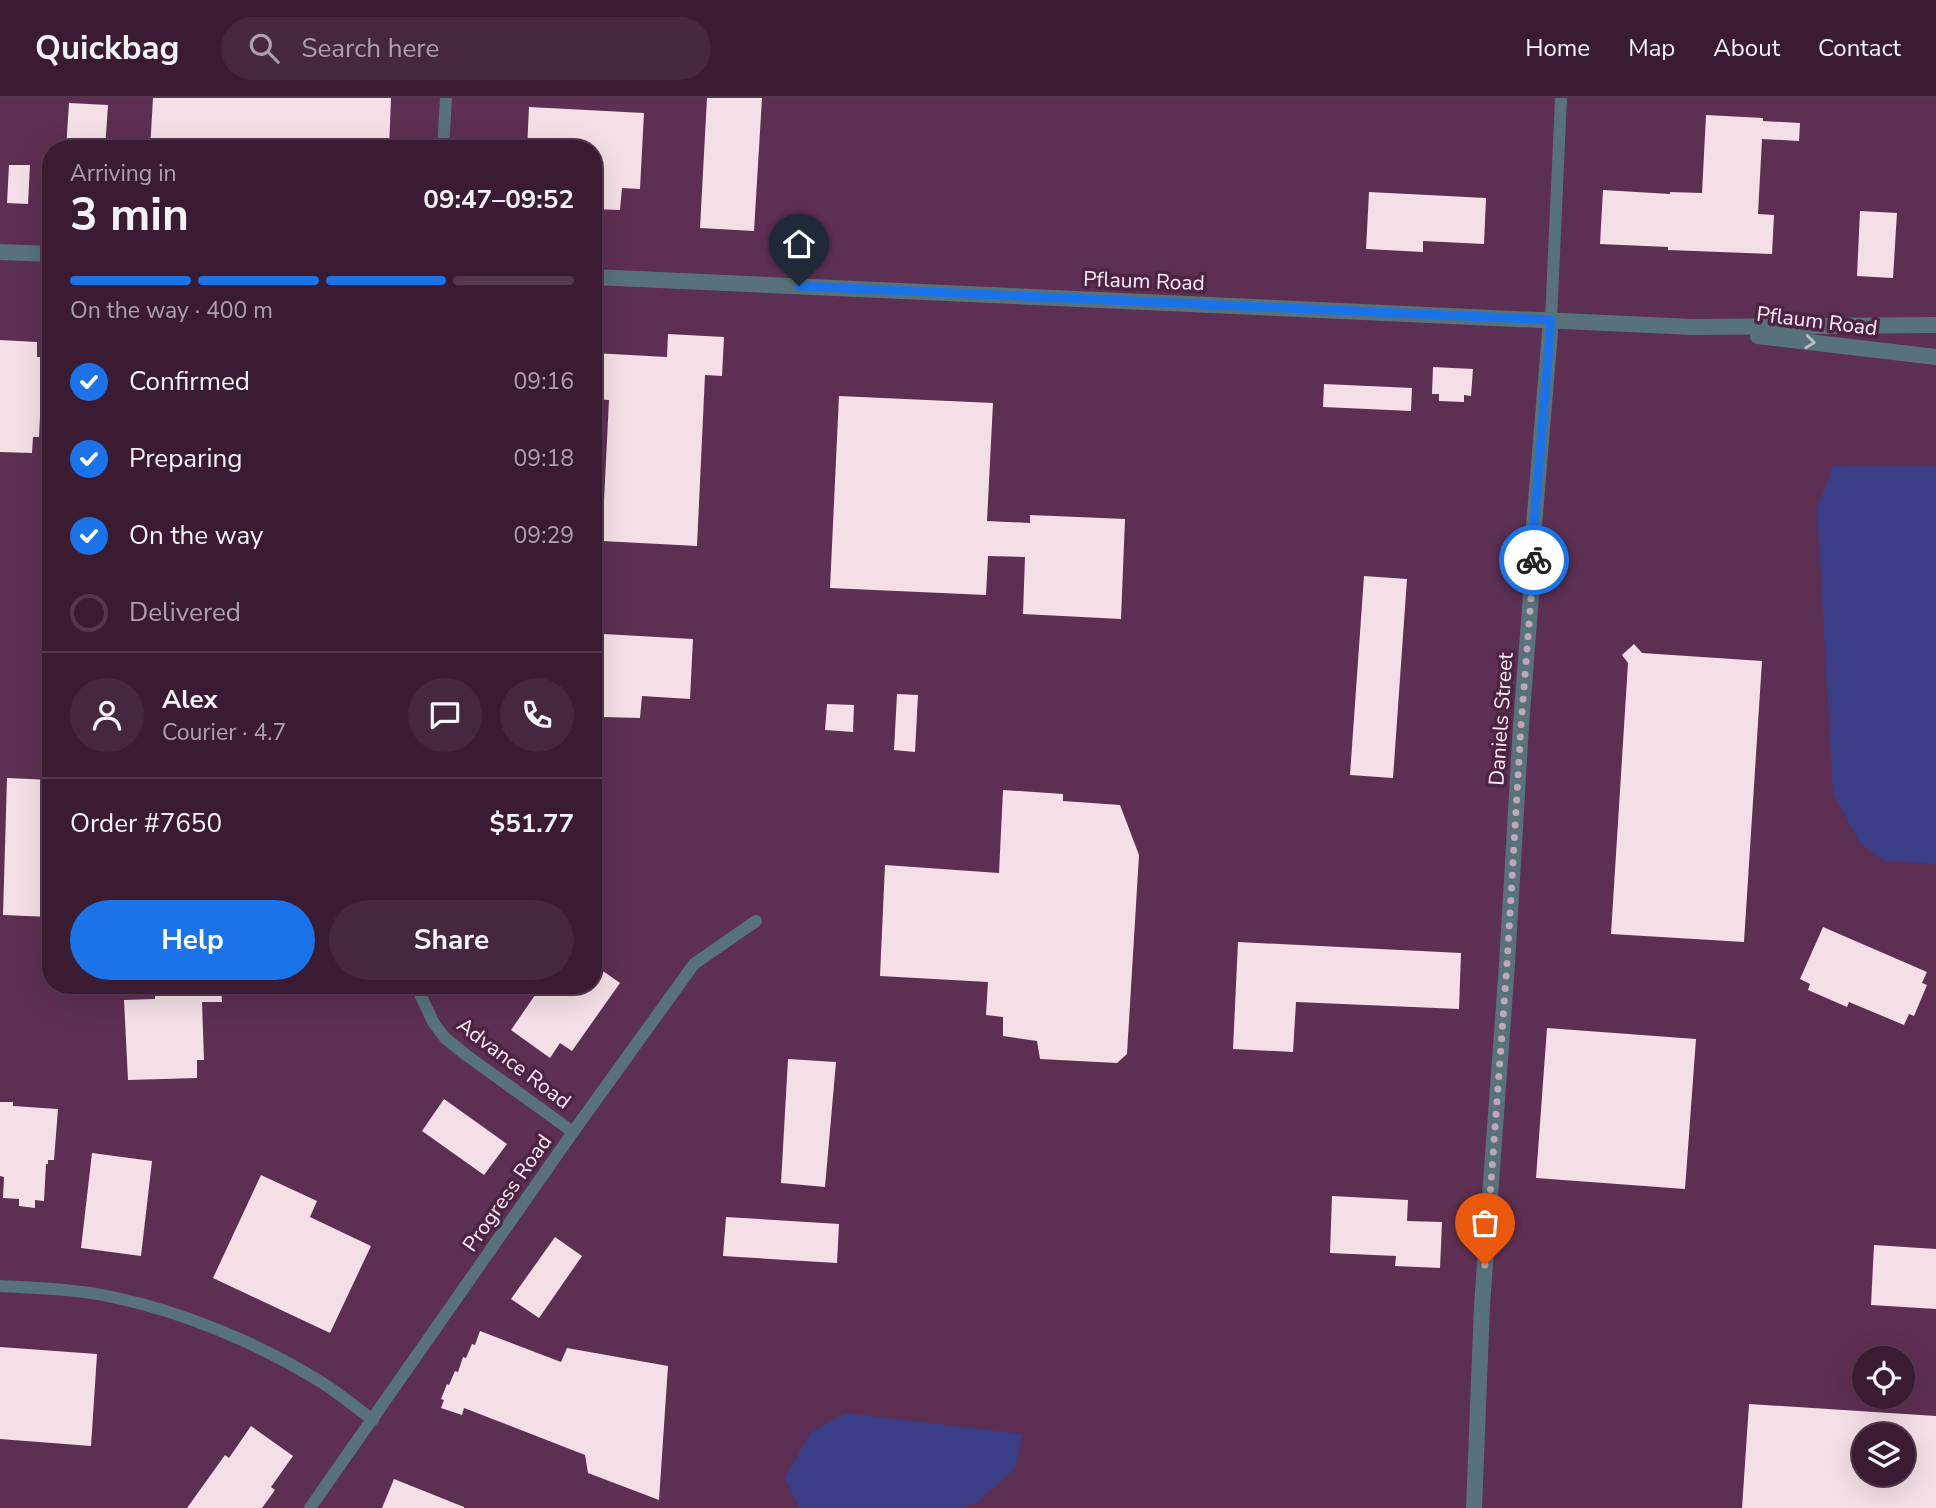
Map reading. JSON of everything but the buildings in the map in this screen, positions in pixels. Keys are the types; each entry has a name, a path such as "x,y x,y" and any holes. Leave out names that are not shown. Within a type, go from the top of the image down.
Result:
{"street":[{"path":"444,140 446,98"},
{"name":"Daniels Street","path":"1474,1508 1490,1185 1534,525 1551,320 1561,98"},
{"path":"0,252 42,254"},
{"name":"Pflaum Road","path":"602,276 1693,327 1936,324"},
{"name":"Pflaum Road","path":"1693,327 1936,357"},
{"name":"Progress Road","path":"310,1508 694,964 756,921"},
{"name":"Advance Road","path":"420,994 433,1022 445,1038 573,1132"},
{"path":"0,1286 58,1289 112,1297 170,1313 270,1354 322,1382 373,1420"}],"shaded area":[{"path":"0,98 1936,98 1936,1508 0,1508"},
{"path":"1936,465 1936,864 1885,861 1860,843 1833,793 1817,508 1833,466"},
{"path":"845,1413 1022,1434 1015,1468 979,1501 964,1508 799,1508 785,1478 810,1433"}],"way so far":[{"path":"1485,1265 1534,560"}],"route":[{"path":"799,286 1551,320 1534,525 1534,560"}]}
